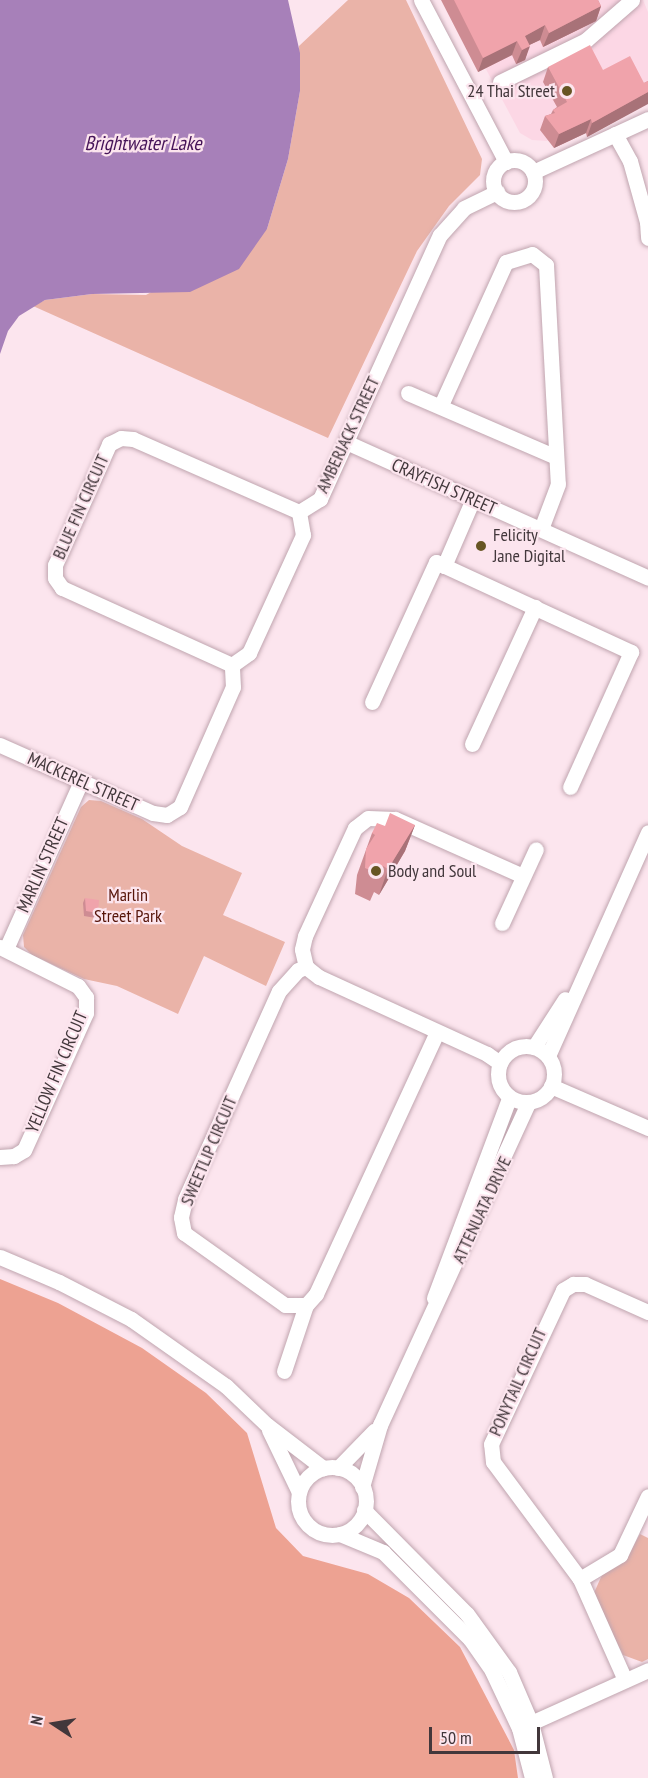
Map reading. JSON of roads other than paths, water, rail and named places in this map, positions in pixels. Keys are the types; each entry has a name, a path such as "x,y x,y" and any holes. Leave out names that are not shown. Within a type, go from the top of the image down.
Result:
{"street":[{"path":"421,0 506,162"},
{"path":"500,82 586,39 632,0"},
{"path":"533,172 648,119"},
{"path":"615,134 630,161 647,222 648,238"},
{"path":"506,162 524,163 533,172 534,185 527,197 514,202 497,192 494,175 506,162"},
{"name":"AMBERJACK STREET","path":"299,512 320,499 440,235 464,208 497,192"},
{"path":"441,405 506,262 532,254 546,265 558,484 541,530"},
{"path":"408,393 441,405 556,457"},
{"name":"BLUE FIN CIRCUIT","path":"232,665 62,588 55,578 54,565 109,444 121,438 133,439 299,512"},
{"name":"CRAYFISH STREET","path":"346,442 541,530 646,573"},
{"path":"444,566 473,500"},
{"path":"232,665 249,653 303,535 299,512"},
{"path":"372,702 436,562 632,652 570,787"},
{"path":"472,744 535,607"},
{"name":"MACKEREL STREET","path":"0,745 153,813 167,815 180,807 233,687 232,665"},
{"name":"MARLIN STREET","path":"3,948 81,781"},
{"path":"500,1063 319,977 306,967 302,949 305,936 355,828 368,818 395,819 523,876"},
{"path":"548,1056 648,832"},
{"path":"502,923 536,849"},
{"name":"YELLOW FIN CIRCUIT","path":"0,1157 14,1156 24,1150 86,1013 86,997 78,986 3,948"},
{"path":"534,1047 590,961"},
{"name":"SWEETLIP CIRCUIT","path":"306,967 279,991 185,1199 181,1217 184,1233 194,1243 285,1305 306,1305"},
{"path":"284,1371 306,1305 316,1294 437,1032"},
{"path":"534,1047 548,1056 553,1066 551,1086 546,1095 528,1102 509,1098 498,1082 500,1063 514,1048 534,1047"},
{"path":"551,1086 648,1128"},
{"name":"ATTENUATA DRIVE","path":"430,1315 439,1278 509,1098"},
{"name":"ATTENUATA DRIVE","path":"362,1487 380,1425 430,1315 445,1290 528,1102"},
{"path":"0,1257 59,1282 130,1319 226,1386 267,1425 331,1468 356,1477 362,1487 364,1510 357,1524 340,1534"},
{"name":"PONYTAIL CIRCUIT","path":"625,1680 580,1579 493,1462 491,1444 563,1290 573,1284 585,1284 648,1312"},
{"path":"267,1425 292,1470 299,1492 300,1513 305,1523 323,1534 340,1534 383,1552 443,1608 492,1671 525,1725 532,1778"},
{"name":"ATTENUATA DRIVE","path":"331,1468 380,1425"},
{"path":"299,1492 308,1477 331,1468"},
{"path":"580,1579 620,1555 648,1496"},
{"path":"364,1510 467,1614 509,1672 525,1725 545,1778"},
{"path":"525,1725 648,1670"}],"water":[{"name":"Brightwater Lake","path":"0,0 288,0 300,53 300,91 288,159 267,229 239,269 190,292 92,294 45,300 19,316 8,331 0,354"}],"place":[{"name":"24 Thai Street","path":"567,91"},
{"name":"Felicity Jane Digital","path":"481,546"},
{"name":"Body and Soul","path":"376,871"}],"park label":[{"name":"Marlin Street Park","path":"128,906"}]}
